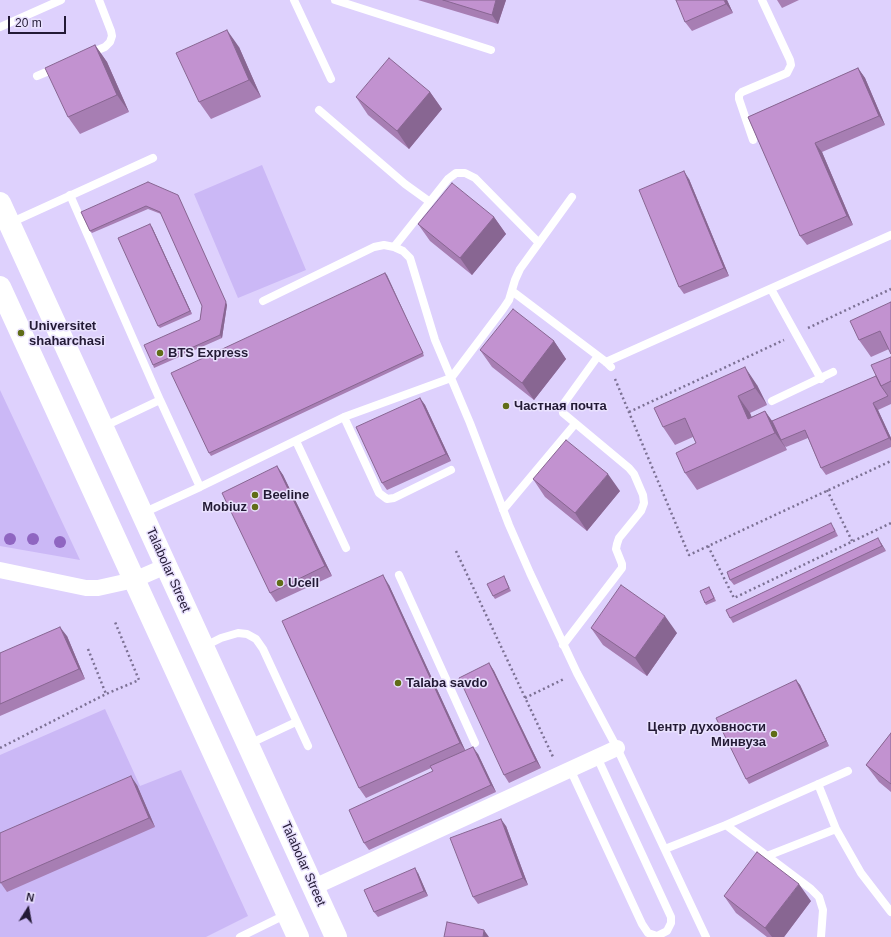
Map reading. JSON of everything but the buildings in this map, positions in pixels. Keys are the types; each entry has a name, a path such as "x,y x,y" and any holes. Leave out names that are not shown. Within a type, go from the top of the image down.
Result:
{"main road":[{"name":"Talabolar Street","path":"0,203 336,937"},
{"path":"0,287 298,937"}],"street":[{"path":"0,570 86,588 98,588 134,580 166,566"},
{"path":"314,887 617,748"}],"lane":[{"path":"0,27 61,0"},
{"path":"78,58 105,47 110,42 112,36 111,31 99,0"},
{"path":"294,0 331,79"},
{"path":"335,0 492,50"},
{"path":"753,140 739,96 742,92 787,73 791,65 762,0"},
{"path":"36,76 64,64"},
{"path":"319,110 405,184 430,202"},
{"path":"9,223 153,158"},
{"path":"394,246 448,179 456,173 465,173 475,178 538,242"},
{"path":"70,195 200,487"},
{"path":"142,513 200,487 344,417 451,378 503,309 509,300 520,269 538,242 572,197"},
{"path":"512,291 608,365 891,235"},
{"path":"263,301 374,247 384,245 394,246 403,251 410,258 436,340 503,510 530,573 577,674 617,748 706,937"},
{"path":"771,289 821,379"},
{"path":"564,645 622,568 622,564 616,549 619,538 641,511 644,503 644,495 634,474 629,468 562,413 562,406 598,356"},
{"path":"772,401 833,372"},
{"path":"102,427 160,400"},
{"path":"344,417 380,493 387,499 394,498 451,470"},
{"path":"503,510 575,424"},
{"path":"296,441 346,548"},
{"path":"399,575 475,743"},
{"path":"203,647 220,638 238,633 247,634 256,638 308,746"},
{"path":"248,745 296,722"},
{"path":"565,772 642,924 648,933 657,936 667,931 671,923 671,917 597,757"},
{"path":"665,849 726,825 848,771"},
{"path":"818,784 836,829 861,873 891,912"},
{"path":"726,825 811,889 819,897 822,910 821,937"},
{"path":"767,856 836,829"},
{"path":"240,937 288,914"}],"path":[{"path":"629,412 891,289"},
{"path":"608,365 689,555 891,460"},
{"path":"827,490 852,542"},
{"path":"708,546 734,598 891,523"},
{"path":"456,551 525,698 565,772"},
{"path":"0,748 106,694 139,680 114,622"},
{"path":"88,649 106,694"},
{"path":"525,698 577,674"}],"shaded area":[{"path":"262,165 306,270 238,298 194,194"},
{"path":"0,390 80,560 0,546"},
{"path":"105,709 140,786 181,770 248,916 206,937 0,937 0,755"}],"place":[{"name":"Universitet shaharchasi","path":"21,333"},
{"name":"BTS Express","path":"160,353"},
{"name":"Частная почта","path":"506,406"},
{"name":"Beeline","path":"255,495"},
{"name":"Mobiuz","path":"255,507"},
{"name":"Ucell","path":"280,583"},
{"name":"Talaba savdo","path":"398,683"},
{"name":"Центр духовности Минвуза","path":"774,734"}]}
